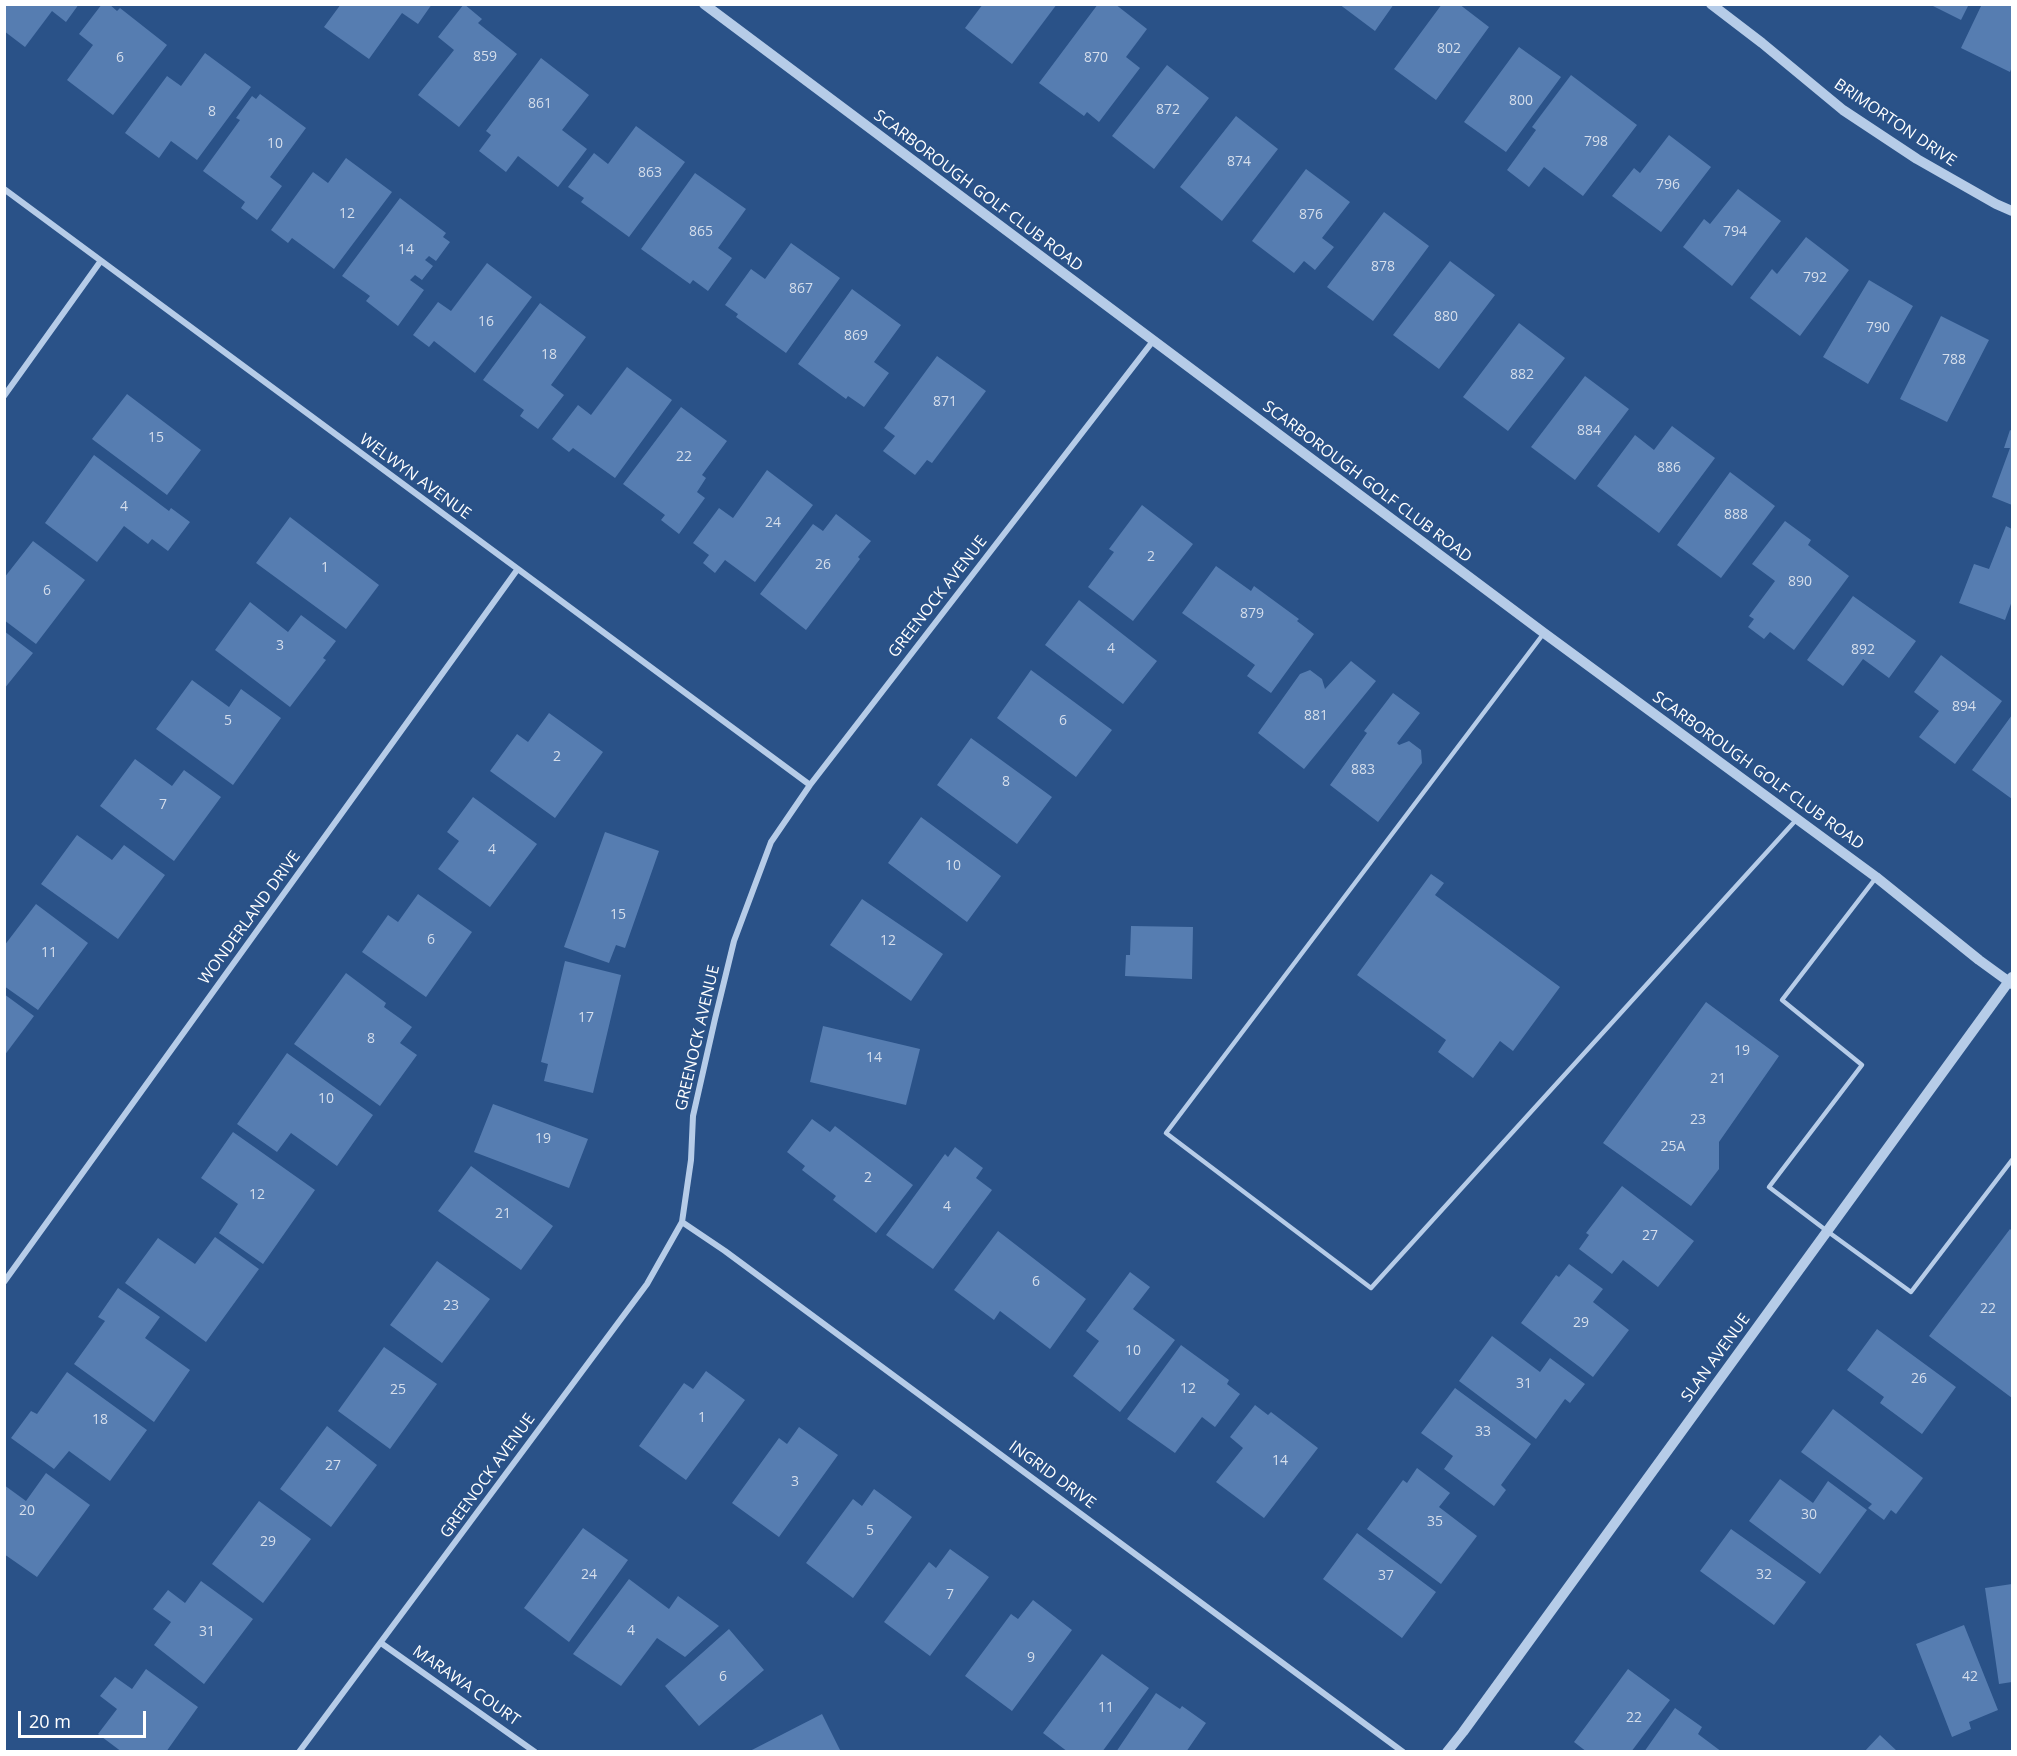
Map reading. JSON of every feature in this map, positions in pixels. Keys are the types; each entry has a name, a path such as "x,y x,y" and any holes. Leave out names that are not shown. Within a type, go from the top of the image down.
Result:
{"street":[{"name":"SCARBOROUGH GOLF CLUB ROAD","path":"704,4 1544,633 1876,877 1978,960 2011,981"},
{"name":"BRIMORTON DRIVE","path":"1711,4 1843,110 1917,159 1996,204 2013,211"},
{"name":"WELWYN AVENUE","path":"4,189 810,785"},
{"path":"4,396 100,262"},
{"name":"GREENOCK AVENUE","path":"299,1752 647,1284 682,1222 691,1160 693,1116 734,941 771,842 810,785 1153,341"},
{"name":"WONDERLAND DRIVE","path":"4,1282 518,570"},
{"name":"SLAN AVENUE","path":"1447,1752 2011,981"},
{"name":"INGRID DRIVE","path":"682,1222 735,1258 1403,1752"},
{"name":"MARAWA COURT","path":"381,1643 535,1752"}],"lane":[{"path":"1544,633 1166,1132 1371,1288 1798,819"},
{"path":"1876,877 1782,1000 1863,1065 1769,1187 1911,1292 2013,1160"}],"building":[{"path":"4,4 79,4 66,22 52,11 25,47 4,31"},
{"path":"102,4 109,4 117,11 120,8 167,45 113,115 67,80 93,45 79,34"},
{"path":"341,4 432,4 418,24 402,13 369,59 324,27"},
{"path":"464,4 482,19 478,23 517,54 459,127 418,95 454,50 438,37"},
{"path":"983,4 1057,4 1012,64 965,28"},
{"path":"1098,4 1115,4 1147,29 1126,57 1140,68 1099,122 1087,112 1084,116 1039,83"},
{"path":"1339,4 1394,4 1375,31"},
{"path":"1442,4 1459,4 1489,27 1436,100 1394,69"},
{"path":"1929,4 1969,4 1961,20"},
{"path":"1982,4 2012,4 2012,67 2010,72 1961,48"},
{"path":"1519,47 1561,77 1506,152 1464,122"},
{"path":"205,53 251,87 197,160 171,141 159,158 125,133 167,76 181,86"},
{"path":"541,58 589,95 562,130 587,149 558,187 518,156 506,172 479,151 491,135 486,131"},
{"path":"1167,65 1209,98 1154,169 1112,136"},
{"path":"1571,75 1637,125 1583,196 1544,167 1529,187 1507,170 1536,130 1532,127"},
{"path":"260,94 306,128 270,177 282,186 257,220 241,208 245,202 203,171 240,120 236,118 252,96 256,99"},
{"path":"1236,116 1278,149 1222,221 1180,187"},
{"path":"636,126 685,162 629,237 581,202 584,198 568,187 594,153 608,164"},
{"path":"1669,135 1711,167 1661,232 1612,196 1634,168 1640,173"},
{"path":"346,158 392,192 334,269 292,238 288,243 271,230 313,172 328,183"},
{"path":"1306,169 1350,202 1322,238 1334,247 1315,270 1304,261 1294,273 1252,241"},
{"path":"695,173 746,209 718,248 732,258 708,291 693,280 690,284 641,249"},
{"path":"1738,189 1781,221 1732,286 1683,247 1704,219 1710,224"},
{"path":"400,198 446,233 443,237 450,242 436,261 429,256 425,260 433,266 422,280 415,275 410,280 424,290 398,326 366,301 370,296 342,276"},
{"path":"1384,212 1429,246 1373,321 1327,287"},
{"path":"1806,237 1849,270 1800,336 1750,298 1772,269 1777,274"},
{"path":"791,243 840,278 786,353 736,317 738,314 725,305 751,269 765,279"},
{"path":"1450,261 1495,295 1439,369 1393,335"},
{"path":"487,263 532,297 475,373 434,341 429,347 413,335 438,302 451,311"},
{"path":"1869,280 1913,306 1868,384 1823,357"},
{"path":"852,289 901,325 874,362 889,373 864,407 848,396 846,399 798,364"},
{"path":"540,303 586,337 551,385 564,395 538,429 520,416 524,410 483,380"},
{"path":"1941,316 1989,340 1947,422 1900,399"},
{"path":"1519,323 1565,358 1508,431 1463,397"},
{"path":"937,356 986,391 932,463 927,460 915,475 883,451 895,436 884,428"},
{"path":"627,367 672,400 615,478 573,448 569,452 552,439 578,405 591,415"},
{"path":"1585,376 1629,409 1575,480 1531,447"},
{"path":"127,394 201,450 167,495 92,439"},
{"path":"681,407 727,441 702,475 706,478 697,492 705,498 679,534 661,520 665,515 623,484"},
{"path":"1672,426 1715,458 1659,533 1597,486 1635,435 1654,450"},
{"path":"2010,430 2012,431 2012,505 1992,497 2010,448 2004,448"},
{"path":"94,455 169,511 171,508 190,522 168,551 152,539 148,544 124,526 97,562 45,523"},
{"path":"767,470 813,505 755,582 725,560 715,573 703,563 709,555 693,543 719,508 733,518"},
{"path":"1730,472 1775,506 1721,578 1677,545"},
{"path":"1142,505 1193,544 1133,621 1088,587 1114,552 1109,549"},
{"path":"836,514 871,541 806,630 760,594 813,524 823,531"},
{"path":"290,517 379,585 346,629 256,563"},
{"path":"1785,521 1811,540 1808,545 1849,576 1794,650 1770,632 1764,639 1748,627 1754,619 1749,616 1775,581 1752,564"},
{"path":"2006,526 2012,529 2012,601 2005,620 1959,603 1974,564 1989,569"},
{"path":"33,541 85,580 36,644 4,620 4,578"},
{"path":"1216,566 1251,591 1254,586 1299,619 1297,621 1314,634 1271,693 1247,676 1255,665 1182,613"},
{"path":"1853,596 1916,641 1889,678 1863,659 1843,686 1807,660"},
{"path":"1079,600 1157,661 1123,704 1045,645"},
{"path":"250,602 288,632 301,615 336,641 323,658 326,660 290,707 215,650"},
{"path":"4,631 33,653 4,689"},
{"path":"1941,655 2002,701 1955,764 1919,737 1939,711 1914,692"},
{"path":"1351,661 1376,681 1304,769 1258,733 1300,674 1310,670 1322,679 1325,689"},
{"path":"1031,670 1112,730 1076,777 997,718"},
{"path":"192,680 229,707 241,689 281,718 233,785 156,729"},
{"path":"1393,693 1420,713 1397,743 1399,745 1409,741 1421,750 1422,763 1378,822 1330,785 1367,733 1364,731"},
{"path":"549,713 603,752 555,818 490,771 517,734 528,742"},
{"path":"2012,715 2012,799 1972,770"},
{"path":"971,738 1052,797 1017,844 937,785"},
{"path":"135,759 172,786 184,770 221,797 174,861 100,806"},
{"path":"473,797 537,844 490,907 438,869 459,841 447,832"},
{"path":"921,817 1001,876 967,922 888,863"},
{"path":"605,832 659,851 625,948 616,945 609,963 564,947"},
{"path":"77,835 112,860 124,845 165,875 118,939 41,884"},
{"path":"1431,874 1444,883 1435,895 1560,987 1513,1051 1500,1041 1473,1078 1438,1052 1446,1040 1357,975"},
{"path":"418,894 472,932 426,997 362,952 388,915 398,922"},
{"path":"862,899 943,954 911,1001 830,945"},
{"path":"36,904 88,943 38,1010 4,986 4,946"},
{"path":"1131,926 1193,927 1192,979 1125,976 1126,955 1130,955"},
{"path":"565,961 621,975 593,1093 544,1081 548,1064 541,1062"},
{"path":"346,973 386,1003 384,1007 412,1027 400,1043 417,1055 380,1106 294,1044"},
{"path":"4,994 34,1016 4,1056"},
{"path":"1706,1002 1779,1056 1719,1142 1719,1169 1691,1206 1603,1143"},
{"path":"823,1026 920,1049 906,1105 810,1082"},
{"path":"287,1053 373,1115 337,1166 291,1133 277,1152 237,1124"},
{"path":"493,1104 588,1139 569,1188 474,1152"},
{"path":"812,1119 830,1132 835,1126 913,1185 876,1233 833,1200 836,1196 802,1170 805,1166 787,1152"},
{"path":"233,1132 315,1190 263,1264 219,1233 238,1204 201,1178"},
{"path":"955,1147 983,1168 976,1178 992,1190 933,1269 886,1235 945,1154 948,1157"},
{"path":"471,1166 553,1226 521,1270 438,1211"},
{"path":"1622,1186 1694,1241 1658,1287 1623,1260 1612,1274 1579,1249 1589,1235 1586,1233"},
{"path":"2010,1229 2012,1231 2012,1398 1929,1336"},
{"path":"998,1231 1086,1299 1050,1349 1000,1311 994,1320 954,1290"},
{"path":"215,1237 259,1269 206,1342 125,1283 158,1238 195,1264"},
{"path":"437,1261 490,1299 442,1363 390,1325"},
{"path":"1569,1264 1603,1289 1593,1302 1629,1330 1593,1377 1521,1323 1556,1275 1559,1277"},
{"path":"1130,1272 1150,1287 1133,1309 1175,1340 1120,1412 1073,1376 1099,1341 1086,1331"},
{"path":"118,1288 160,1317 145,1338 190,1370 154,1422 74,1364 105,1321 98,1317"},
{"path":"1877,1329 1956,1387 1922,1434 1880,1403 1884,1397 1847,1370"},
{"path":"1492,1336 1540,1372 1550,1358 1585,1384 1570,1403 1565,1399 1536,1439 1459,1381"},
{"path":"1181,1345 1229,1380 1227,1384 1240,1394 1215,1427 1202,1417 1175,1453 1127,1419"},
{"path":"384,1347 437,1384 390,1449 338,1411"},
{"path":"706,1371 745,1400 686,1480 639,1446 684,1383 693,1389"},
{"path":"67,1372 147,1430 110,1481 69,1451 54,1469 11,1438 31,1411 37,1414"},
{"path":"1455,1388 1531,1444 1501,1485 1506,1490 1494,1506 1444,1469 1453,1456 1421,1433"},
{"path":"1255,1405 1268,1415 1271,1412 1318,1448 1264,1518 1216,1482 1243,1448 1230,1437"},
{"path":"1833,1409 1923,1478 1896,1514 1891,1510 1884,1520 1868,1508 1872,1504 1801,1452"},
{"path":"327,1426 377,1465 331,1527 280,1489"},
{"path":"799,1427 838,1455 779,1537 732,1503 779,1438 787,1444"},
{"path":"1417,1468 1450,1493 1439,1507 1477,1536 1441,1584 1367,1529 1403,1480 1407,1483"},
{"path":"46,1473 90,1505 37,1577 4,1554 4,1485 26,1501"},
{"path":"1780,1479 1813,1503 1828,1481 1867,1510 1820,1574 1749,1521"},
{"path":"874,1489 912,1517 853,1598 806,1563 853,1499 862,1506"},
{"path":"259,1501 311,1539 263,1603 212,1564"},
{"path":"583,1528 628,1560 569,1642 524,1608"},
{"path":"1731,1529 1806,1582 1774,1625 1700,1571"},
{"path":"1357,1533 1436,1592 1402,1638 1323,1579"},
{"path":"950,1549 989,1577 930,1656 884,1622 929,1562 936,1568"},
{"path":"629,1579 669,1609 678,1596 719,1626 685,1657 657,1638 621,1686 573,1654"},
{"path":"201,1581 253,1619 204,1684 154,1645 171,1622 153,1609 168,1590 185,1603"},
{"path":"2012,1584 2012,1682 1999,1684 1985,1588"},
{"path":"1033,1600 1072,1630 1012,1711 965,1676 1011,1614 1018,1619"},
{"path":"1964,1625 1998,1710 1969,1722 1971,1729 1952,1737 1916,1644"},
{"path":"729,1629 764,1670 699,1726 665,1686"},
{"path":"1102,1654 1149,1688 1102,1752 1068,1752 1043,1733"},
{"path":"146,1669 198,1707 166,1752 122,1752 98,1734 117,1709 100,1696 115,1677 132,1689"},
{"path":"1628,1669 1670,1700 1631,1752 1587,1752 1574,1742"},
{"path":"1156,1693 1180,1709 1182,1706 1206,1723 1186,1752 1116,1752"},
{"path":"1675,1708 1702,1727 1698,1734 1722,1752 1644,1752"},
{"path":"822,1714 841,1752 748,1752"},
{"path":"1880,1735 1898,1752 1864,1752"}]}
